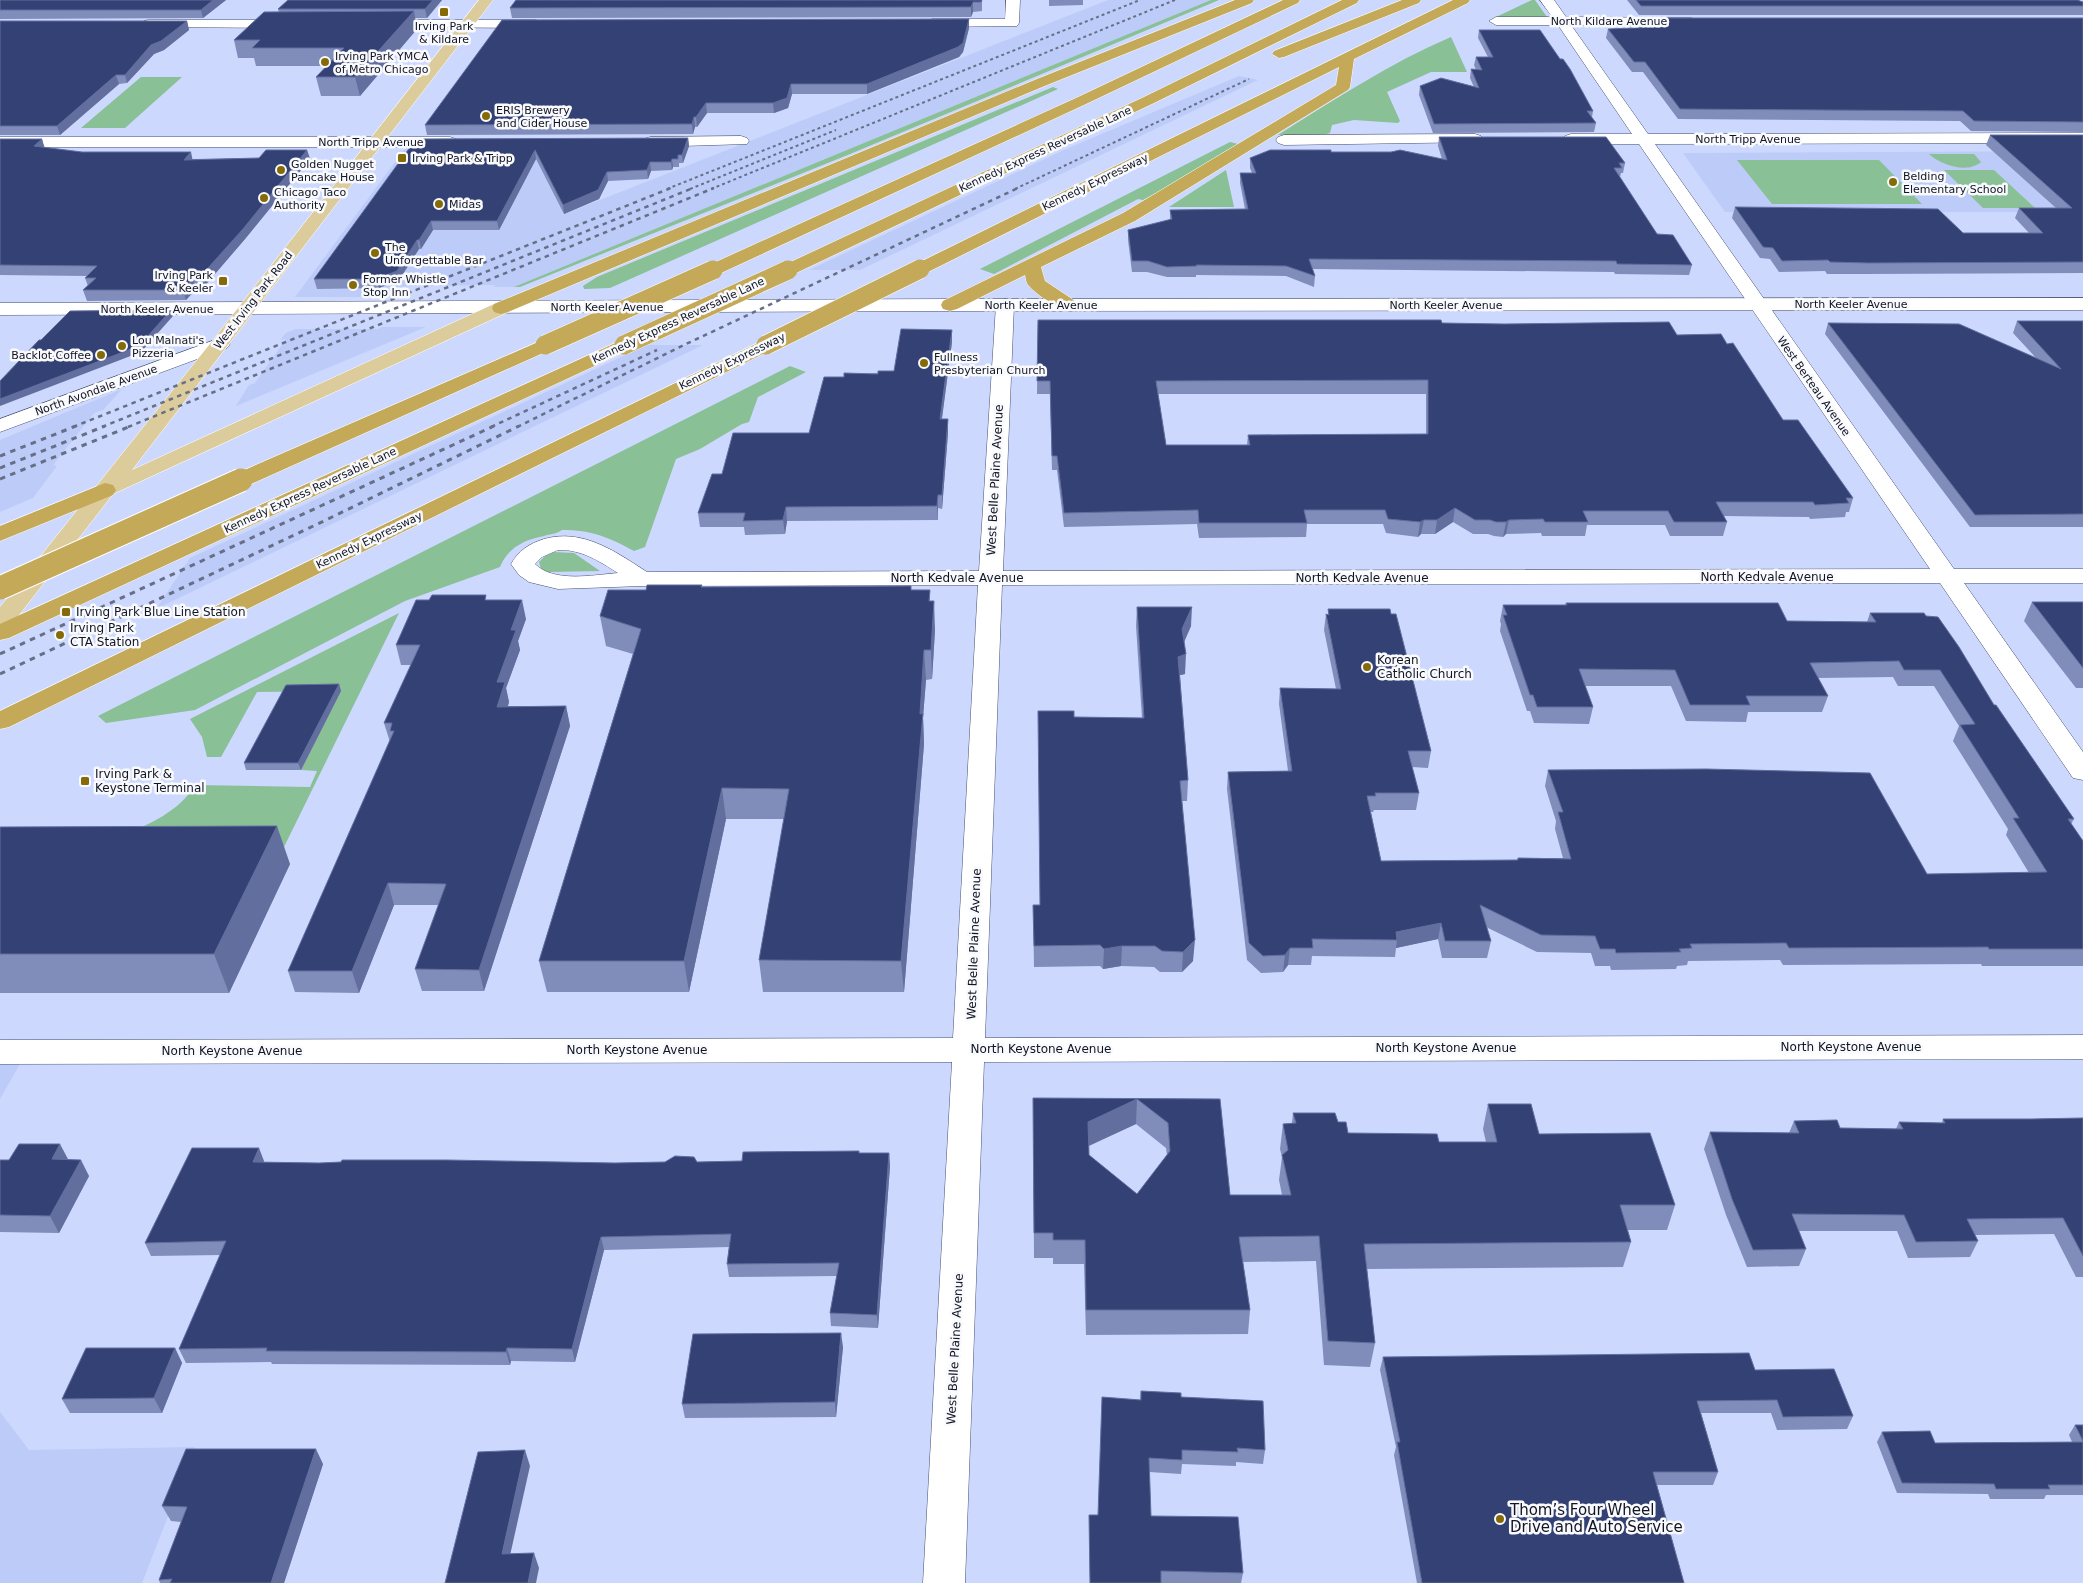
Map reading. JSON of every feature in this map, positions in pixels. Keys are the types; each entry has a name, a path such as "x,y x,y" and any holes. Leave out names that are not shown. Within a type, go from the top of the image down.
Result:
{"highway":[{"path":"501,308 1042,82 1247,0"},
{"path":"0,588 712,270 1081,101 1293,0"},
{"name":"Kennedy Express Reversable Lane","path":"0,633 788,270 1148,100 1352,0"},
{"path":"1267,59 1414,0"},
{"name":"Kennedy Expressway","path":"0,721 920,270 1463,0"},
{"path":"950,305 1129,217 1343,87 1347,59"},
{"path":"1148,100 1203,85 1249,66"},
{"path":"1032,264 1036,283 1068,305"},
{"path":"0,534 105,490"}],"main road":[{"name":"West Irving Park Road","path":"0,623 220,344 486,0"},
{"path":"105,490 501,308"}],"street":[{"path":"923,23 1012,23 1013,0"},
{"name":"West Berteau Avenue","path":"1547,0 2083,772"},
{"name":"North Kildare Avenue","path":"1496,22 1703,21"},
{"path":"138,24 307,24"},
{"path":"366,24 554,24"},
{"path":"1371,124 1396,131 1414,139"},
{"path":"1284,140 1347,133 1414,139 1490,139"},
{"name":"North Tripp Avenue","path":"1557,139 2083,138"},
{"path":"635,142 741,141"},
{"name":"North Tripp Avenue","path":"0,142 469,142"},
{"name":"North Keeler Avenue","path":"0,309 950,305 2083,304"},
{"name":"West Belle Plaine Avenue","path":"944,1583 970,1050 990,578 1005,305"},
{"name":"North Avondale Avenue","path":"0,426 220,344"},
{"name":"North Kedvale Avenue","path":"642,579 2083,576"},
{"name":"North Keystone Avenue","path":"0,1052 2083,1047"}],"shaded area":[{"path":"1108,0 1211,0 514,287 494,287 495,285 389,287 367,297 295,297 407,146 599,145 562,215"},
{"path":"1239,76 1258,80 860,270 809,270 1066,149"},
{"name":"Belding Elementary School","path":"2083,151 2083,212 1725,212 1683,153"},
{"path":"382,327 426,327 236,406 249,385 255,383 286,339 280,340 286,333 296,329 378,329"},
{"path":"647,345 703,345 156,609 190,558"},
{"path":"122,389 103,410 94,413 53,465 57,466 33,498 0,512 0,440"},
{"path":"25,1055 0,1099 0,1056"},
{"path":"0,1412 29,1450 195,1447 142,1583 0,1583"}],"green space":[{"path":"1211,0 1219,0 850,154 520,287 514,287"},
{"path":"1535,0 1547,17 1494,18"},
{"path":"1451,37 1467,72 1431,72 1387,92 1400,121 1398,123 1354,120 1332,125 1330,133 1323,135 1278,135 1384,70"},
{"path":"141,77 182,77 125,128 81,128"},
{"path":"1053,87 1058,89 610,288 584,289 583,286 597,277"},
{"path":"1230,142 1238,144 1187,176 1143,200 1138,199 994,274 980,269"},
{"path":"1929,154 1974,154 1981,162 1975,166 1954,167 1940,162"},
{"path":"1737,160 1879,160 1922,204 1772,204"},
{"path":"1226,170 1234,207 1169,207"},
{"path":"1944,170 1994,170 2035,208 1983,208"},
{"path":"790,366 806,372 758,397 749,422 742,424 700,449 676,459 645,547 634,551 600,535 573,530 562,530 529,540 512,550 503,560 500,567 405,601 195,710 106,723 98,716"},
{"path":"553,552 574,553 600,571 548,572 541,569 539,562"},
{"path":"399,613 283,849 122,836 153,822 172,810 181,803 195,785 310,787 317,771 301,770 340,691 257,692 221,757 207,757 202,737 190,719"}],"building":[{"path":"0,0 213,0 201,10 0,10"},
{"path":"288,0 433,0 425,9 278,9"},
{"path":"516,0 982,0 981,2 973,2 971,7 510,8"},
{"path":"1636,0 2078,0 2083,2 2083,6 1641,6"},
{"path":"414,11 355,77 316,77 344,48 252,48 260,40 234,40 264,12"},
{"path":"1651,18 2083,18 2083,122 1974,121 1963,111 1680,109 1645,62 1634,62 1608,29 1659,27"},
{"path":"969,19 963,43 958,47 867,84 791,84 787,98 773,103 706,103 696,117 694,117 692,124 425,125 502,20"},
{"path":"0,21 187,21 161,41 151,45 125,75 116,75 57,126 0,126"},
{"path":"1479,30 1540,30 1560,59 1563,59 1570,69 1593,111 1587,111 1596,123 1434,124 1420,86 1441,78 1479,88 1471,69 1482,70 1476,57 1493,57"},
{"path":"1990,135 2083,135 2083,262 1868,263 1830,262 1828,260 1782,261 1773,248 1763,247 1735,207 1938,209 1963,233 2043,233 2019,208 2072,208"},
{"path":"1439,137 1606,137 1625,163 1619,163 1622,168 1614,168 1657,234 1673,235 1692,265 1617,264 1616,261 1309,259 1315,276 1286,266 1196,265 1167,267 1148,261 1132,261 1128,230 1172,219 1170,210 1248,209 1240,173 1256,173 1250,158 1270,150 1391,152 1400,150 1447,160"},
{"path":"688,138 682,155 678,155 678,159 672,159 671,162 650,162 647,170 607,172 598,190 563,205 535,150 497,221 431,221 397,271 376,279 314,279 416,139"},
{"path":"0,139 42,139 34,146 82,152 191,152 184,160 259,158 266,150 307,150 243,229 199,278 193,278 183,290 83,290 96,278 85,278 97,266 0,265"},
{"path":"171,310 139,346 0,399 0,381 70,311"},
{"path":"1038,320 1441,320 1442,323 1504,324 1669,322 1677,335 1721,334 1727,344 1733,343 1783,420 1798,420 1853,498 1846,498 1849,503 1815,505 1813,502 1716,502 1727,522 1674,522 1668,511 1583,511 1588,522 1545,522 1543,519 1496,522 1475,520 1455,508 1437,520 1424,520 1420,522 1388,519 1385,510 1304,510 1307,523 1199,523 1198,510 1064,513 1057,456 1052,456 1050,381 1037,381","holes":["1428,380 1428,434 1248,435 1250,445 1166,445 1156,381"]},
{"path":"2017,321 2083,321 2083,514 1975,515 1828,323 1959,324 2061,369"},
{"path":"901,329 952,330 940,419 948,419 942,495 938,495 937,506 786,507 783,520 743,521 745,513 698,513 712,474 722,474 733,433 809,433 824,377 844,377 844,373 878,374 878,371 894,371"},
{"path":"647,585 702,585 701,587 911,586 911,590 930,590 929,601 934,601 931,650 924,650 920,714 923,713 901,961 759,960 789,789 722,788 684,961 539,961 641,629 600,616 608,590 646,590"},
{"path":"432,595 486,595 485,600 522,600 511,630 516,630 497,682 505,682 497,707 566,706 479,970 415,969 446,884 388,883 352,971 288,971 394,731 390,731 392,723 384,723 420,645 396,645 416,600 429,600"},
{"path":"2032,602 2083,602 2083,668"},
{"path":"1566,603 1778,603 1787,621 1876,622 1870,613 1924,613 1926,616 1938,617 1959,647 1994,705 1996,705 2074,819 2068,819 2083,841 2083,949 1989,949 1988,947 1789,948 1786,943 1690,944 1692,948 1679,949 1681,952 1616,953 1615,949 1600,949 1595,936 1541,935 1480,905 1491,941 1445,941 1441,923 1396,932 1397,940 1312,939 1313,948 1290,948 1285,955 1263,956 1249,943 1228,772 1292,771 1280,688 1341,689 1326,614 1329,615 1328,609 1390,609 1391,614 1396,614 1431,751 1408,751 1419,793 1375,793 1376,796 1367,796 1381,861 1518,860 1518,858 1571,859 1558,812 1563,812 1548,770 1706,769 1870,773 1927,874 2047,872 2013,818 2019,818 1960,725 1975,724 1940,670 1904,670 1899,661 1810,663 1828,696 1746,696 1750,705 1690,705 1675,670 1579,669 1593,707 1537,707 1533,695 1530,695 1503,615 1507,615 1503,605 1567,605"},
{"path":"1137,607 1192,607 1182,629 1186,654 1178,657 1188,780 1180,781 1195,940 1183,952 1162,951 1155,946 1122,946 1104,949 1100,945 1034,946 1033,905 1040,905 1038,711 1074,711 1074,717 1144,718"},
{"path":"339,684 298,763 244,763 286,685"},
{"path":"277,826 214,954 0,954 0,827"},
{"path":"1033,1098 1220,1099 1230,1195 1291,1195 1282,1155 1288,1150 1283,1124 1296,1123 1293,1113 1335,1113 1338,1122 1346,1122 1348,1133 1437,1134 1439,1142 1497,1142 1488,1104 1531,1104 1539,1134 1650,1133 1675,1205 1620,1205 1631,1242 1364,1244 1375,1343 1328,1341 1319,1236 1239,1237 1250,1310 1086,1310 1085,1240 1053,1240 1053,1233 1034,1233","holes":["1137,1099 1168,1123 1170,1151 1137,1194 1089,1155 1088,1122"]},
{"path":"2083,1118 2083,1256 2063,1218 1967,1219 1978,1241 1916,1242 1904,1215 1792,1214 1806,1249 1753,1250 1732,1199 1710,1132 1799,1133 1794,1121 1837,1120 1840,1128 1903,1129 1899,1122 1945,1123 1943,1119"},
{"path":"19,1144 60,1144 52,1159 81,1160 50,1216 0,1215 0,1160 9,1160"},
{"path":"192,1148 259,1148 253,1162 319,1163 341,1162 342,1160 447,1160 615,1163 665,1162 675,1156 694,1157 697,1162 742,1161 743,1152 859,1151 859,1153 889,1153 877,1315 830,1313 839,1263 727,1264 731,1234 601,1237 572,1349 507,1348 506,1352 266,1351 267,1348 179,1349 226,1241 145,1243"},
{"path":"841,1333 835,1402 682,1404 693,1334"},
{"path":"86,1348 175,1348 154,1398 62,1399"},
{"path":"1749,1353 1755,1370 1834,1369 1853,1416 1783,1417 1777,1400 1697,1401 1718,1472 1653,1472 1684,1583 1422,1583 1397,1442 1400,1442 1383,1357"},
{"path":"1141,1391 1181,1393 1181,1397 1263,1401 1265,1450 1237,1448 1238,1452 1182,1450 1182,1460 1149,1458 1151,1516 1238,1517 1243,1573 1161,1571 1161,1583 1090,1583 1089,1515 1098,1515 1102,1397 1141,1400"},
{"path":"2075,1425 2083,1425 2083,1441"},
{"path":"1930,1431 1935,1443 2083,1442 2083,1485 2048,1485 2050,1489 1996,1489 1994,1484 1902,1483 1882,1432"},
{"path":"186,1449 316,1449 271,1583 170,1583 172,1579 159,1580 187,1507 162,1506"},
{"path":"525,1450 502,1554 534,1553 528,1583 445,1583 478,1452"}],"railway":[{"path":"667,189 1140,0"},
{"path":"711,189 1175,0"},
{"path":"1015,189 1249,79"},
{"path":"690,189 836,130"},
{"path":"73,427 671,188"},
{"path":"102,427 693,188"},
{"path":"128,427 714,188"},
{"path":"517,427 684,345 1018,188"},
{"path":"491,427 657,350"},
{"path":"0,456 76,426"},
{"path":"0,468 105,426"},
{"path":"0,479 131,426"},
{"path":"0,654 494,426"},
{"path":"0,674 326,520 519,426"}],"place":[{"name":"Irving Park & Kildare","path":"444,12"},
{"name":"Irving Park YMCA of Metro Chicago","path":"325,62"},
{"name":"ERIS Brewery and Cider House","path":"486,116"},
{"name":"Irving Park & Tripp","path":"402,158"},
{"name":"Golden Nugget Pancake House","path":"281,170"},
{"name":"Belding Elementary School","path":"1893,182"},
{"name":"Chicago Taco Authority","path":"264,198"},
{"name":"Midas","path":"439,204"},
{"name":"The Unforgettable Bar","path":"375,253"},
{"name":"Irving Park & Keeler","path":"223,281"},
{"name":"Former Whistle Stop Inn","path":"353,285"},
{"name":"Lou Malnati's Pizzeria","path":"122,346"},
{"name":"Backlot Coffee","path":"101,355"},
{"name":"Fullness Presbyterian Church","path":"924,363"},
{"name":"Irving Park Blue Line Station","path":"66,612"},
{"name":"Irving Park CTA Station","path":"60,635"},
{"name":"Korean Catholic Church","path":"1367,667"},
{"name":"Irving Park & Keystone Terminal","path":"85,781"},
{"name":"Thom’s Four Wheel Drive and Auto Service","path":"1500,1519"}]}
